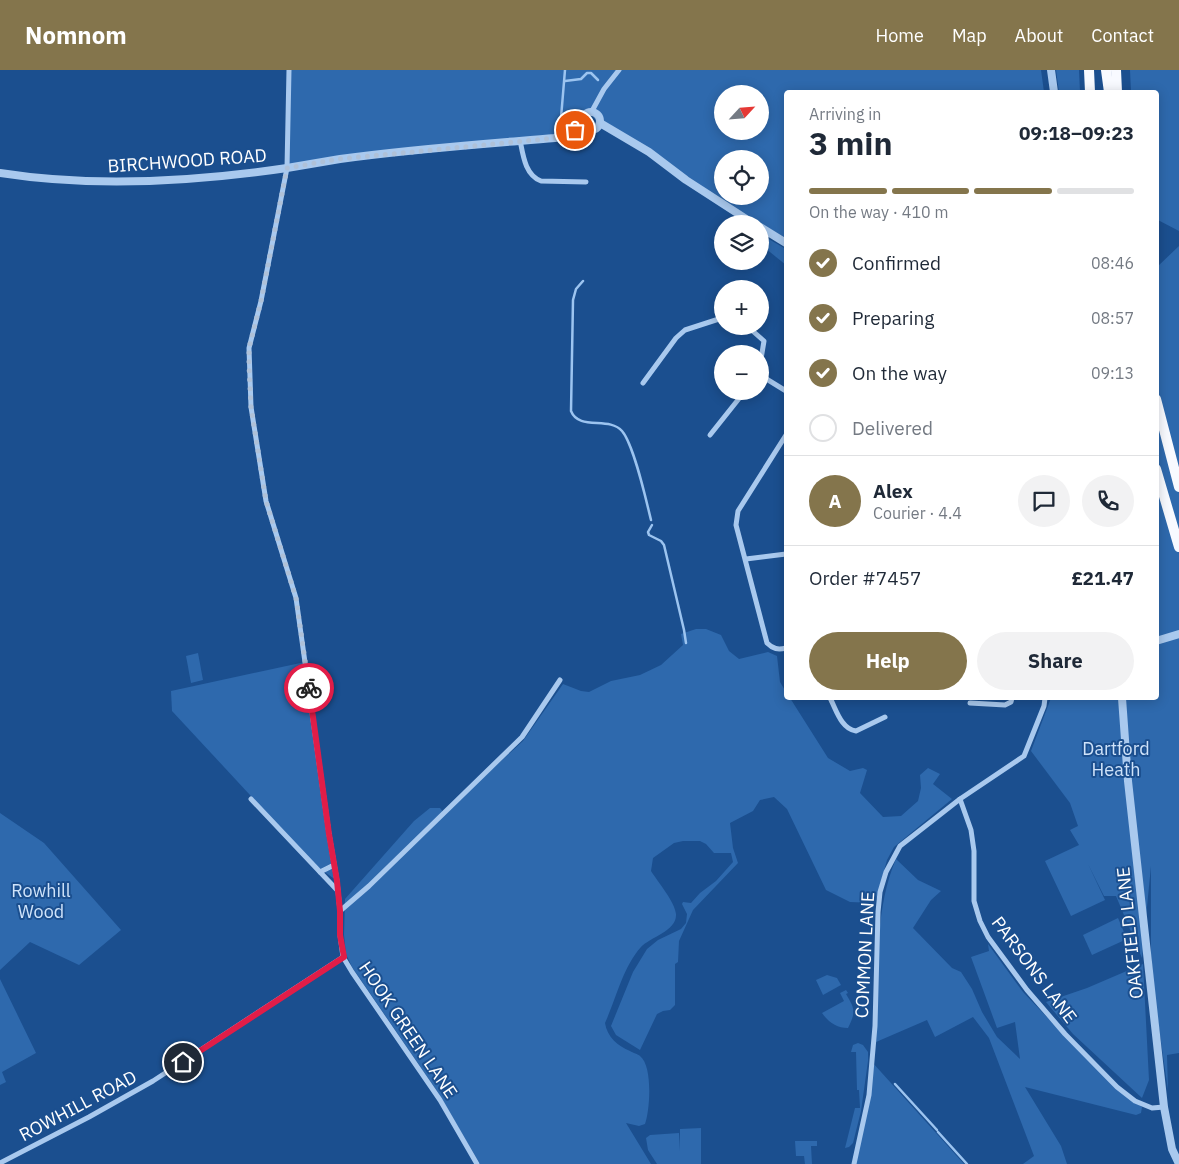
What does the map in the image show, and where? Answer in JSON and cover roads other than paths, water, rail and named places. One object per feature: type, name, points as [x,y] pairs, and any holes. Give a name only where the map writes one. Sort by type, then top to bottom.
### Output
[{"type":"highway","points":[[1088,70],[1090,90]]},
{"type":"highway","points":[[1106,70],[1109,90]]},
{"type":"highway","points":[[1116,70],[1117,90]]},
{"type":"highway","points":[[1159,410],[1179,487]]},
{"type":"highway","points":[[1159,479],[1179,546]]},
{"type":"street","name":"HOOK GREEN LANE","points":[[289,70],[287,168],[261,301],[249,348],[251,407],[266,501],[296,598],[338,891],[340,935],[344,957],[352,972],[440,1100],[477,1164]]},
{"type":"street","points":[[600,124],[592,130],[583,125],[583,115],[592,111],[604,90],[620,70]]},
{"type":"street","points":[[1051,70],[1054,90]]},
{"type":"street","points":[[592,111],[598,115],[600,124],[649,152],[686,180],[740,215]]},
{"type":"street","name":"BIRCHWOOD ROAD","points":[[0,173],[58,180],[109,182],[197,178],[287,168],[349,158],[555,138],[583,125]]},
{"type":"street","points":[[520,140],[528,170],[535,178],[541,181],[586,182]]},
{"type":"street","points":[[769,233],[784,243]]},
{"type":"street","points":[[643,382],[676,338],[685,330],[714,321]]},
{"type":"street","points":[[757,335],[764,341],[763,345]]},
{"type":"street","points":[[769,381],[784,390]]},
{"type":"street","points":[[710,435],[738,400]]},
{"type":"street","points":[[784,439],[738,511],[736,525],[767,643],[772,648],[778,650],[784,648]]},
{"type":"street","points":[[780,447],[784,449]]},
{"type":"street","points":[[746,559],[784,554]]},
{"type":"street","points":[[1159,640],[1179,634]]},
{"type":"street","points":[[340,911],[369,886],[522,737],[560,680]]},
{"type":"street","points":[[831,700],[845,726],[851,730],[856,731],[885,717]]},
{"type":"street","points":[[970,703],[1005,705],[1012,700]]},
{"type":"street","name":"COMMON LANE","points":[[854,1164],[869,1096],[875,1026],[878,912],[880,892],[886,872],[900,846],[960,798],[1024,756],[1046,700]]},
{"type":"street","name":"OAKFIELD LANE","points":[[1122,700],[1128,781],[1164,1107],[1172,1149],[1179,1164]]},
{"type":"street","name":"PARSONS LANE","points":[[960,798],[971,830],[974,851],[974,901],[980,921],[988,937],[1027,990],[1065,1034],[1117,1087],[1135,1101],[1153,1108],[1164,1107]]},
{"type":"street","points":[[251,799],[338,891]]},
{"type":"street","points":[[320,872],[334,864]]},
{"type":"street","name":"ROWHILL ROAD","points":[[0,1163],[81,1122],[153,1081],[344,957]]},
{"type":"waterway","points":[[561,118],[565,70]]},
{"type":"waterway","points":[[565,81],[581,79],[587,73],[591,73],[598,80]]},
{"type":"waterway","points":[[583,281],[576,289],[573,300],[571,411],[575,417],[581,420],[610,424],[622,431],[635,460],[651,520]]},
{"type":"waterway","points":[[652,525],[648,532],[649,535],[661,541],[664,545],[686,643]]},
{"type":"waterway","points":[[895,1084],[937,1130]]},
{"type":"waterway","points":[[938,1132],[967,1164]]},
{"type":"park label","name":"Dartford Heath","points":[[1116,760]]},
{"type":"park label","name":"Rowhill Wood","points":[[41,901]]}]
